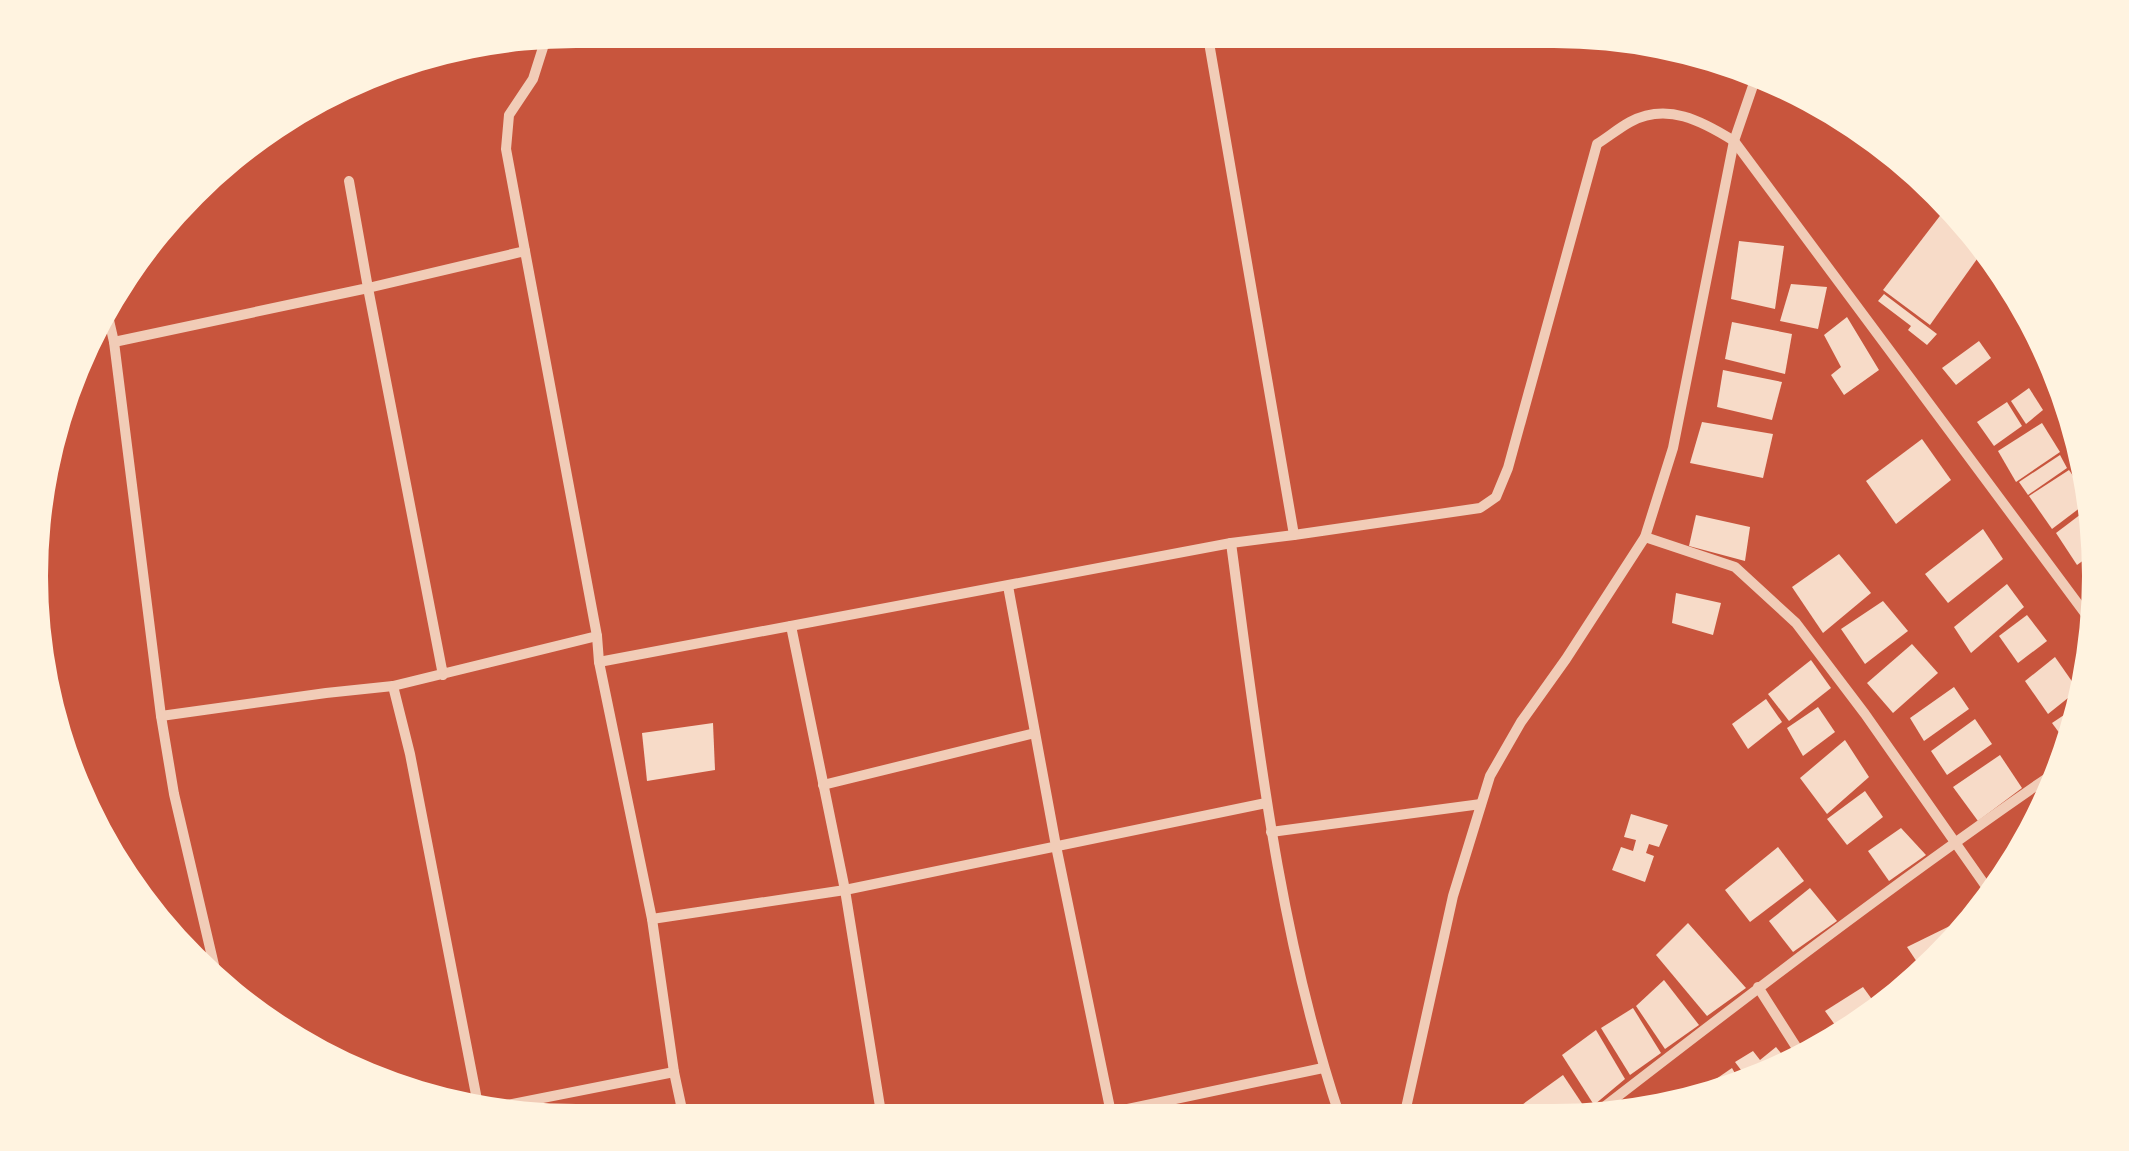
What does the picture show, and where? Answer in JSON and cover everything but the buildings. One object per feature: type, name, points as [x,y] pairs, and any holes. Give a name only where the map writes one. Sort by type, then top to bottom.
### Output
[{"type":"street","points":[[1211,48],[1294,535]]},
{"type":"street","points":[[543,49],[533,79],[510,115],[506,149],[599,662],[652,919],[681,1104]]},
{"type":"street","points":[[1407,1104],[1453,896],[1490,776],[1521,722],[1645,537],[1673,448],[1734,141],[1752,87]]},
{"type":"street","points":[[599,662],[1231,543],[1480,508],[1496,496],[1508,468],[1597,144],[1634,120],[1668,112],[1708,124],[1734,141],[2080,607]]},
{"type":"street","points":[[350,180],[443,675]]},
{"type":"street","points":[[114,342],[525,251]]},
{"type":"street","points":[[110,326],[160,716],[212,959]]},
{"type":"street","points":[[1645,537],[1735,567],[1796,623],[1983,883]]},
{"type":"street","points":[[1231,543],[1271,832],[1323,1068],[1335,1104]]},
{"type":"street","points":[[1008,586],[1109,1104]]},
{"type":"street","points":[[791,626],[844,890],[880,1104]]},
{"type":"street","points":[[160,716],[393,686],[597,636]]},
{"type":"street","points":[[393,686],[477,1094]]},
{"type":"street","points":[[823,784],[1035,733]]},
{"type":"street","points":[[1612,1100],[1955,842],[2038,784]]},
{"type":"street","points":[[652,919],[844,890],[1266,804]]},
{"type":"street","points":[[1271,832],[1481,804]]},
{"type":"street","points":[[1758,988],[1795,1045]]},
{"type":"street","points":[[1161,1104],[1323,1068]]},
{"type":"street","points":[[527,1101],[674,1072]]}]
